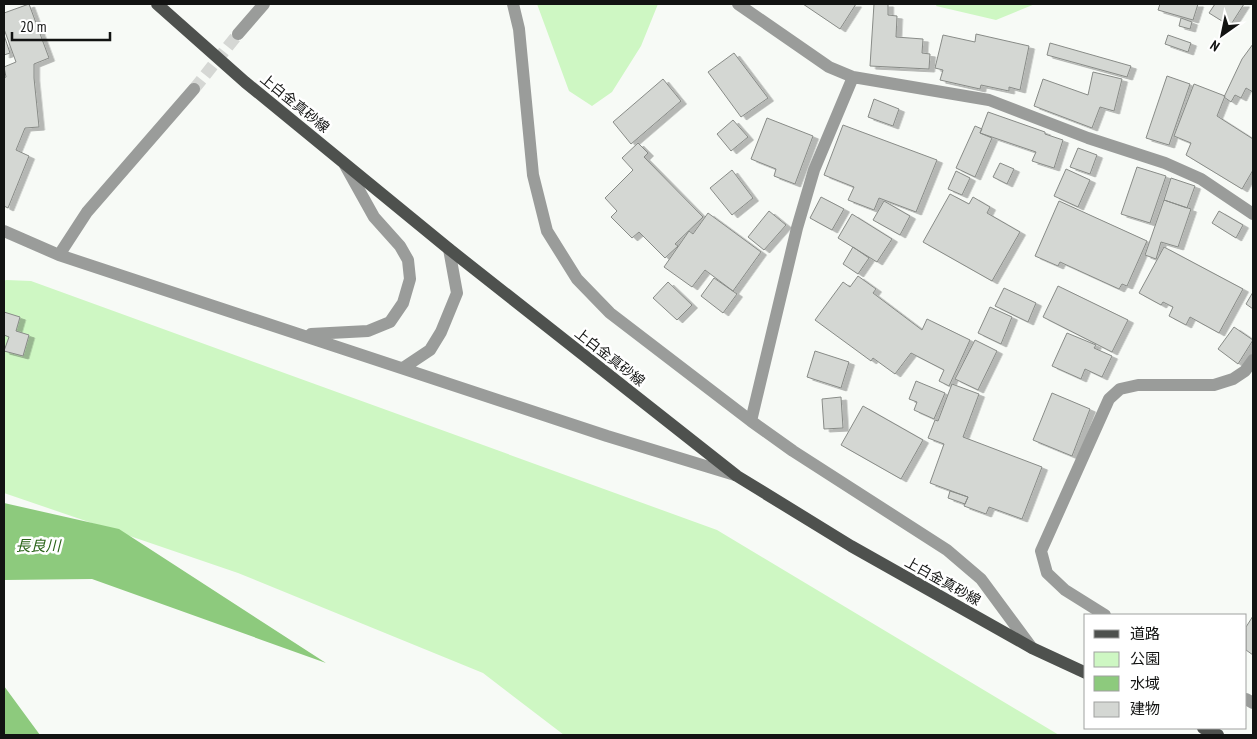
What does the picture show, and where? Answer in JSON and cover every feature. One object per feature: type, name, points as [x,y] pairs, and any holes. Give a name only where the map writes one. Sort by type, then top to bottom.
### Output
[{"type":"main road","name":"上白金真砂線","points":[[157,4],[245,82],[449,249],[737,476],[850,546],[1032,648],[1084,672]]},
{"type":"main road","points":[[1205,729],[1218,735]]},
{"type":"street","points":[[238,34],[264,4]]},
{"type":"street","points":[[513,4],[519,28],[533,175],[547,231],[577,279],[610,313],[793,452],[947,550],[981,579],[1032,648]]},
{"type":"street","points":[[738,4],[829,68],[854,77],[989,100],[1088,138],[1165,163],[1201,179],[1253,214]]},
{"type":"street","points":[[751,421],[797,228],[814,170],[854,77]]},
{"type":"street","points":[[59,255],[87,212],[194,89]]},
{"type":"street","points":[[301,334],[368,331],[390,322],[403,303],[410,279],[408,260],[400,246],[374,217],[344,163]]},
{"type":"street","points":[[4,231],[59,255],[607,436],[737,476]]},
{"type":"street","points":[[403,368],[430,350],[441,332],[457,293],[449,249]]},
{"type":"street","points":[[1103,614],[1065,590],[1047,573],[1041,551],[1109,399],[1120,389],[1138,385],[1214,385],[1233,379],[1245,371],[1253,360]]},
{"type":"green space","points":[[537,4],[658,4],[641,46],[612,92],[592,106],[569,91]]},
{"type":"green space","points":[[937,4],[1035,4],[996,20],[936,6]]},
{"type":"green space","points":[[4,281],[31,281],[717,530],[1059,735],[564,735],[483,673],[238,573],[4,493]]},
{"type":"water","name":"長良川","points":[[4,503],[119,529],[326,663],[92,579],[4,580]]},
{"type":"water","points":[[4,686],[40,735],[4,735]]},
{"type":"building","points":[[29,4],[49,58],[34,64],[39,127],[25,128],[16,150],[29,156],[8,208],[4,206],[4,78],[6,77],[4,67],[16,62],[4,29],[4,13]]},
{"type":"building","points":[[803,4],[856,4],[840,29]]},
{"type":"building","points":[[874,4],[888,4],[888,15],[897,16],[896,37],[923,39],[922,53],[930,54],[929,69],[870,66]]},
{"type":"building","points":[[1160,4],[1198,4],[1193,20],[1158,10]]},
{"type":"building","points":[[1215,4],[1244,4],[1230,26],[1209,13]]},
{"type":"building","points":[[1181,18],[1192,22],[1190,29],[1179,26]]},
{"type":"building","points":[[976,34],[1029,46],[1020,90],[1009,87],[1009,91],[981,85],[980,89],[940,80],[943,70],[935,68],[943,35],[975,42]]},
{"type":"building","points":[[4,35],[10,53],[4,55]]},
{"type":"building","points":[[1168,35],[1191,43],[1188,52],[1165,44]]},
{"type":"building","points":[[1050,43],[1131,66],[1127,77],[1047,55]]},
{"type":"building","points":[[1253,44],[1253,92],[1246,88],[1241,98],[1235,95],[1231,102],[1224,97],[1242,59]]},
{"type":"building","points":[[734,53],[768,98],[741,117],[708,72]]},
{"type":"building","points":[[1093,72],[1122,79],[1114,111],[1100,107],[1092,128],[1034,106],[1043,79],[1088,95]]},
{"type":"building","points":[[1167,76],[1190,84],[1169,145],[1146,138]]},
{"type":"building","points":[[663,79],[681,101],[631,144],[613,122]]},
{"type":"building","points":[[1194,84],[1225,96],[1217,116],[1253,139],[1253,170],[1242,189],[1186,155],[1191,143],[1174,136]]},
{"type":"building","points":[[874,99],[899,109],[893,126],[868,117]]},
{"type":"building","points":[[988,112],[1063,140],[1054,168],[1032,161],[1036,152],[980,133]]},
{"type":"building","points":[[767,118],[813,136],[795,184],[774,176],[776,169],[751,159]]},
{"type":"building","points":[[733,120],[748,137],[731,151],[717,134]]},
{"type":"building","points":[[843,125],[937,160],[916,212],[879,198],[874,210],[848,200],[854,187],[824,175]]},
{"type":"building","points":[[975,126],[982,129],[980,133],[992,138],[975,177],[956,168]]},
{"type":"building","points":[[638,143],[648,153],[644,157],[703,217],[675,244],[678,246],[665,258],[639,232],[632,238],[611,217],[617,211],[605,198],[633,170],[622,158]]},
{"type":"building","points":[[1078,148],[1097,155],[1090,174],[1070,167]]},
{"type":"building","points":[[1000,163],[1014,169],[1007,184],[993,177]]},
{"type":"building","points":[[1137,167],[1166,176],[1150,223],[1121,214]]},
{"type":"building","points":[[1066,169],[1090,180],[1078,207],[1054,196]]},
{"type":"building","points":[[732,170],[753,198],[732,215],[710,188]]},
{"type":"building","points":[[956,171],[970,178],[962,195],[948,189]]},
{"type":"building","points":[[1171,178],[1195,186],[1187,208],[1164,200]]},
{"type":"building","points":[[950,194],[969,204],[973,197],[990,207],[987,213],[1020,232],[992,281],[923,242]]},
{"type":"building","points":[[821,197],[844,209],[832,230],[810,218]]},
{"type":"building","points":[[1164,200],[1191,209],[1178,247],[1161,242],[1156,259],[1145,255]]},
{"type":"building","points":[[884,201],[910,216],[900,235],[873,220]]},
{"type":"building","points":[[1059,201],[1147,241],[1127,286],[1122,284],[1119,289],[1060,262],[1058,266],[1035,256]]},
{"type":"building","points":[[769,211],[786,225],[764,250],[748,237]]},
{"type":"building","points":[[1219,211],[1243,225],[1236,238],[1212,223]]},
{"type":"building","points":[[708,213],[761,252],[733,291],[705,270],[692,287],[664,267],[689,231],[693,234]]},
{"type":"building","points":[[852,214],[892,239],[877,262],[838,238]]},
{"type":"building","points":[[853,247],[869,258],[858,274],[843,264]]},
{"type":"building","points":[[1164,247],[1243,289],[1219,333],[1190,317],[1186,325],[1169,316],[1173,307],[1163,302],[1161,305],[1139,293]]},
{"type":"building","points":[[858,276],[876,289],[873,293],[922,330],[927,319],[970,340],[949,386],[939,381],[944,370],[911,353],[895,374],[873,358],[871,361],[815,320],[843,282],[850,287]]},
{"type":"building","points":[[714,278],[737,294],[723,313],[701,296]]},
{"type":"building","points":[[668,282],[692,305],[677,320],[653,298]]},
{"type":"building","points":[[1058,286],[1128,320],[1112,352],[1043,317]]},
{"type":"building","points":[[1004,288],[1036,303],[1028,322],[995,306]]},
{"type":"building","points":[[1253,292],[1253,309],[1246,304]]},
{"type":"building","points":[[990,307],[1012,317],[1001,344],[978,333]]},
{"type":"building","points":[[4,312],[20,317],[16,331],[29,335],[23,356],[4,351],[9,337],[4,335]]},
{"type":"building","points":[[1234,327],[1253,340],[1238,364],[1218,349]]},
{"type":"building","points":[[1067,333],[1096,345],[1094,348],[1112,356],[1102,377],[1085,369],[1081,379],[1052,366]]},
{"type":"building","points":[[975,340],[997,351],[978,390],[955,379]]},
{"type":"building","points":[[815,351],[849,362],[841,388],[807,377]]},
{"type":"building","points":[[916,381],[945,393],[934,419],[914,410],[917,402],[909,399]]},
{"type":"building","points":[[952,384],[979,394],[963,437],[1042,467],[1022,519],[989,507],[986,514],[964,506],[968,497],[930,483],[944,444],[928,438],[935,420],[938,421]]},
{"type":"building","points":[[1052,393],[1090,409],[1072,456],[1033,440]]},
{"type":"building","points":[[841,397],[843,428],[824,429],[822,399]]},
{"type":"building","points":[[863,406],[923,440],[901,479],[841,445]]},
{"type":"building","points":[[950,491],[968,497],[965,504],[948,498]]},
{"type":"building","points":[[1253,616],[1253,655],[1247,651],[1247,625]]},
{"type":"tunnel","points":[[194,89],[238,34]]}]
